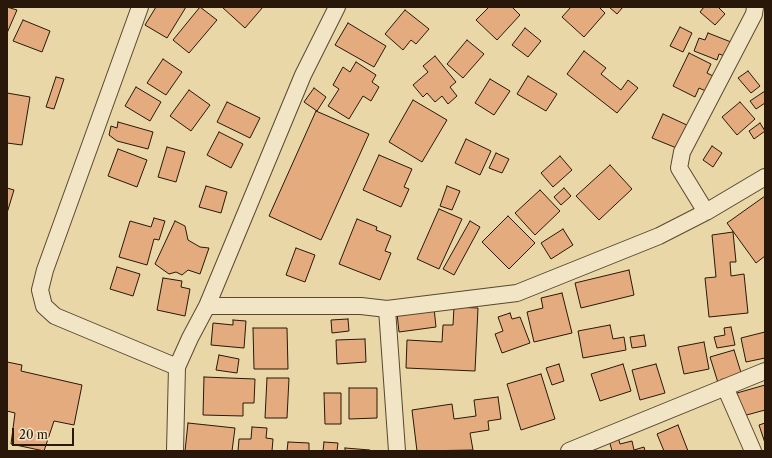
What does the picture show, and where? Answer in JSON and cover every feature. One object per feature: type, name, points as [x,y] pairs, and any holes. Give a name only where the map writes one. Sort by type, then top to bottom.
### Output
[{"type":"street","points":[[140,7],[48,262],[40,290],[44,306],[55,316],[177,368]]},
{"type":"street","points":[[175,451],[177,368],[190,338],[207,306],[303,75],[337,7]]},
{"type":"street","points":[[706,212],[679,168],[682,152],[754,14],[755,7]]},
{"type":"street","points":[[207,306],[360,306],[387,309],[517,293],[659,236],[706,212],[765,177]]},
{"type":"street","points":[[387,309],[398,451]]},
{"type":"street","points":[[569,451],[765,371]]},
{"type":"street","points":[[725,387],[753,451]]},
{"type":"building","points":[[7,7],[17,10],[7,33]]},
{"type":"building","points":[[156,7],[186,7],[167,38],[145,25]]},
{"type":"building","points":[[200,7],[217,20],[189,53],[173,40]]},
{"type":"building","points":[[222,7],[263,7],[245,28]]},
{"type":"building","points":[[489,7],[512,7],[520,15],[497,40],[476,20]]},
{"type":"building","points":[[571,7],[599,7],[605,13],[584,37],[562,17]]},
{"type":"building","points":[[609,7],[623,7],[617,14]]},
{"type":"building","points":[[704,7],[718,7],[725,14],[715,25],[700,12]]},
{"type":"building","points":[[405,10],[429,29],[416,44],[411,40],[403,50],[385,34]]},
{"type":"building","points":[[23,20],[50,31],[42,52],[13,41]]},
{"type":"building","points":[[348,23],[386,46],[374,67],[335,45]]},
{"type":"building","points":[[680,27],[692,33],[683,52],[670,46]]},
{"type":"building","points":[[525,28],[541,41],[528,57],[512,45]]},
{"type":"building","points":[[708,33],[731,42],[725,56],[719,54],[717,60],[694,51],[699,38],[705,40]]},
{"type":"building","points":[[467,40],[484,54],[463,78],[447,64]]},
{"type":"building","points":[[584,51],[606,68],[601,74],[621,90],[628,80],[638,88],[617,113],[567,74]]},
{"type":"building","points":[[689,53],[711,64],[707,73],[715,77],[708,92],[699,88],[695,97],[673,86]]},
{"type":"building","points":[[435,56],[456,82],[450,87],[457,96],[448,104],[442,96],[435,102],[427,93],[423,97],[413,85],[428,72],[423,66]]},
{"type":"building","points":[[163,59],[182,72],[166,95],[147,83]]},
{"type":"building","points":[[356,62],[376,75],[372,82],[379,87],[371,101],[363,96],[349,119],[328,106],[339,89],[333,85],[343,67],[350,72]]},
{"type":"building","points":[[748,71],[760,86],[751,93],[738,78]]},
{"type":"building","points":[[528,76],[557,94],[546,111],[517,94]]},
{"type":"building","points":[[56,77],[64,79],[54,109],[46,107]]},
{"type":"building","points":[[490,79],[510,91],[494,115],[475,103]]},
{"type":"building","points":[[136,87],[161,102],[150,121],[125,106]]},
{"type":"building","points":[[314,88],[326,97],[317,111],[304,102]]},
{"type":"building","points":[[189,90],[210,105],[191,131],[170,116]]},
{"type":"building","points":[[765,91],[765,103],[756,109],[750,101]]},
{"type":"building","points":[[7,93],[30,97],[22,145],[7,143]]},
{"type":"building","points":[[413,100],[447,120],[422,162],[389,142]]},
{"type":"building","points":[[227,102],[260,118],[250,138],[217,122]]},
{"type":"building","points":[[740,102],[755,119],[737,135],[722,117]]},
{"type":"building","points":[[316,111],[369,134],[321,240],[269,216]]},
{"type":"building","points":[[663,114],[689,126],[679,149],[652,138]]},
{"type":"building","points":[[118,122],[153,132],[148,149],[117,141],[109,135],[111,126],[117,128]]},
{"type":"building","points":[[760,123],[765,131],[754,139],[749,131]]},
{"type":"building","points":[[219,132],[243,144],[231,168],[207,155]]},
{"type":"building","points":[[466,139],[491,151],[480,175],[455,163]]},
{"type":"building","points":[[712,146],[722,153],[713,167],[703,160]]},
{"type":"building","points":[[167,147],[185,152],[176,182],[158,177]]},
{"type":"building","points":[[118,149],[147,160],[137,187],[108,176]]},
{"type":"building","points":[[496,153],[509,159],[502,173],[489,168]]},
{"type":"building","points":[[379,155],[412,169],[404,187],[409,189],[401,207],[363,190]]},
{"type":"building","points":[[560,156],[572,170],[553,187],[541,173]]},
{"type":"building","points":[[610,165],[632,189],[599,220],[576,196]]},
{"type":"building","points":[[206,186],[227,192],[221,213],[199,207]]},
{"type":"building","points":[[447,186],[460,191],[452,210],[440,206]]},
{"type":"building","points":[[7,188],[14,190],[7,213]]},
{"type":"building","points":[[564,188],[571,196],[561,205],[554,197]]},
{"type":"building","points":[[540,190],[560,211],[535,235],[515,213]]},
{"type":"building","points":[[765,196],[765,256],[756,263],[727,223]]},
{"type":"building","points":[[439,209],[462,219],[439,269],[417,259]]},
{"type":"building","points":[[508,216],[535,243],[509,269],[482,242]]},
{"type":"building","points":[[154,218],[165,221],[159,240],[154,239],[147,265],[119,257],[130,221],[151,227]]},
{"type":"building","points":[[357,219],[377,227],[376,230],[391,236],[385,251],[391,253],[380,280],[339,264]]},
{"type":"building","points":[[175,221],[185,226],[188,240],[200,247],[209,248],[200,274],[188,270],[182,275],[176,272],[169,274],[155,264]]},
{"type":"building","points":[[470,221],[480,227],[454,275],[443,269]]},
{"type":"building","points":[[563,229],[573,245],[551,259],[541,243]]},
{"type":"building","points":[[733,232],[736,262],[730,262],[731,276],[744,274],[748,313],[709,317],[705,278],[716,277],[712,235]]},
{"type":"building","points":[[296,248],[315,255],[305,282],[286,275]]},
{"type":"building","points":[[117,267],[140,274],[133,296],[110,289]]},
{"type":"building","points":[[629,270],[634,295],[581,308],[575,283]]},
{"type":"building","points":[[163,278],[182,281],[181,287],[190,289],[185,316],[157,310]]},
{"type":"building","points":[[562,293],[572,333],[534,342],[527,312],[543,308],[541,298]]},
{"type":"building","points":[[454,307],[478,308],[475,371],[406,368],[407,340],[442,342],[443,325],[453,325]]},
{"type":"building","points":[[434,308],[436,327],[399,332],[397,313]]},
{"type":"building","points":[[510,313],[512,319],[520,317],[530,343],[502,353],[495,334],[503,331],[498,317]]},
{"type":"building","points":[[348,319],[349,331],[332,333],[331,320]]},
{"type":"building","points":[[233,320],[246,321],[244,348],[211,345],[213,323],[233,325]]},
{"type":"building","points":[[610,325],[613,339],[624,337],[626,350],[583,358],[578,331]]},
{"type":"building","points":[[731,327],[735,345],[717,348],[714,337],[725,335],[724,328]]},
{"type":"building","points":[[253,328],[287,328],[288,369],[254,369]]},
{"type":"building","points":[[765,332],[765,358],[746,362],[741,338]]},
{"type":"building","points":[[644,335],[646,346],[632,348],[630,337]]},
{"type":"building","points":[[365,339],[366,362],[337,364],[336,340]]},
{"type":"building","points":[[704,342],[709,369],[684,374],[678,347]]},
{"type":"building","points":[[734,350],[743,379],[719,386],[710,357]]},
{"type":"building","points":[[219,355],[239,359],[237,373],[216,370]]},
{"type":"building","points":[[7,362],[22,365],[21,371],[82,385],[74,425],[54,421],[44,451],[11,444],[15,413],[7,411]]},
{"type":"building","points":[[559,364],[564,381],[552,385],[546,368]]},
{"type":"building","points":[[623,364],[631,391],[600,401],[591,374]]},
{"type":"building","points":[[656,364],[665,393],[640,400],[632,370]]},
{"type":"building","points":[[541,374],[555,419],[521,430],[507,384]]},
{"type":"building","points":[[204,377],[255,379],[254,403],[243,403],[243,416],[203,415]]},
{"type":"building","points":[[267,378],[289,378],[287,418],[265,418]]},
{"type":"building","points":[[765,385],[765,410],[743,416],[737,393]]},
{"type":"building","points":[[349,388],[377,388],[377,418],[349,419]]},
{"type":"building","points":[[324,393],[341,393],[341,424],[325,424]]},
{"type":"building","points":[[498,397],[501,419],[488,421],[489,430],[470,433],[473,450],[417,451],[412,410],[452,404],[454,419],[476,416],[474,400]]},
{"type":"building","points":[[188,423],[235,428],[232,451],[185,451]]},
{"type":"building","points":[[765,423],[765,443],[759,425]]},
{"type":"building","points":[[678,425],[688,451],[664,451],[657,434]]},
{"type":"building","points":[[252,427],[267,428],[266,438],[273,439],[272,451],[238,451],[239,439],[251,439]]},
{"type":"building","points":[[618,437],[620,444],[632,441],[634,450],[644,447],[645,451],[612,451],[609,440]]},
{"type":"building","points":[[288,442],[309,443],[309,451],[287,451]]},
{"type":"building","points":[[324,442],[338,443],[337,451],[323,451]]},
{"type":"building","points":[[345,448],[370,450],[370,451],[345,451]]}]
